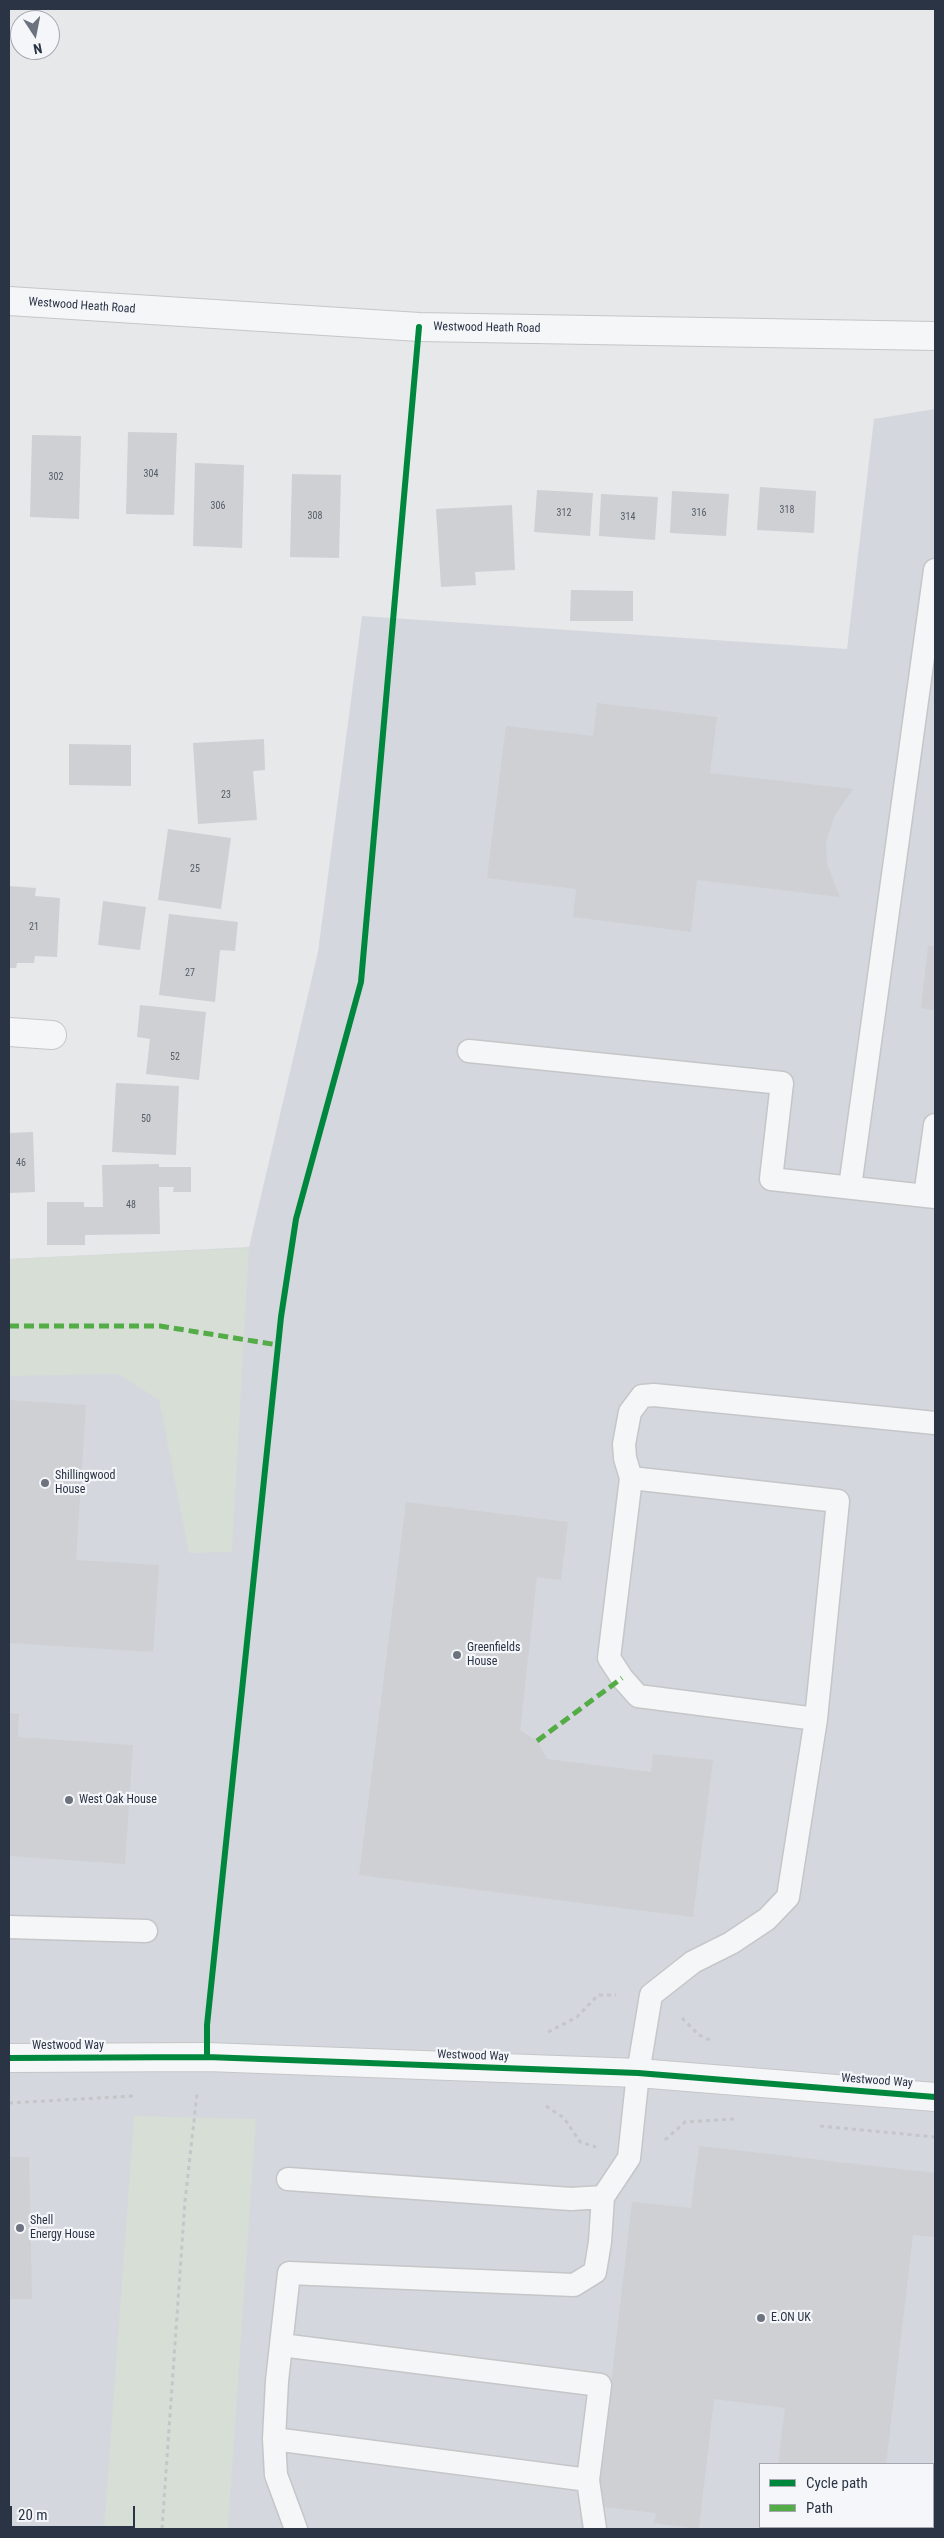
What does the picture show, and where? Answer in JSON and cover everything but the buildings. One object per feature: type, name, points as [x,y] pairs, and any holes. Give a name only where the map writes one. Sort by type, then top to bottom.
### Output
[{"type":"street","name":"Westwood Heath Road","points":[[9,301],[419,327],[935,336]]},
{"type":"street","points":[[9,1032],[52,1035]]},
{"type":"street","name":"Westwood Way","points":[[9,2058],[207,2057],[638,2074],[935,2096]]},
{"type":"lane","points":[[850,1187],[935,570]]},
{"type":"lane","points":[[469,1051],[782,1083],[771,1179],[930,1197],[935,1124]]},
{"type":"lane","points":[[816,1719],[638,1696],[622,1678],[609,1658],[631,1478],[625,1458],[624,1444],[630,1412],[642,1396],[654,1395],[935,1423]]},
{"type":"lane","points":[[296,2529],[276,2475],[274,2439],[289,2273],[574,2285],[595,2272],[600,2242],[603,2197],[629,2158],[638,2074],[651,1995],[693,1962],[731,1943],[767,1919],[788,1897],[816,1719],[838,1501],[631,1478]]},
{"type":"lane","points":[[9,1927],[146,1931]]},
{"type":"lane","points":[[288,2179],[571,2199],[603,2197]]},
{"type":"lane","points":[[281,2345],[600,2385],[588,2480],[595,2529]]},
{"type":"lane","points":[[274,2439],[588,2480]]},
{"type":"path","points":[[162,2529],[185,2201],[197,2095],[207,2057]]},
{"type":"path","points":[[187,2095],[206,2095]]},
{"type":"path","points":[[9,2102],[139,2096]]},
{"type":"path","points":[[545,2106],[564,2118],[580,2142],[629,2158],[651,2153],[685,2122],[738,2119]]},
{"type":"path","points":[[817,2126],[935,2137]]},
{"type":"shaded area","points":[[935,409],[935,2529],[9,2529],[9,1259],[249,1247],[318,952],[362,616],[847,649],[874,419]]},
{"type":"shaded area","points":[[249,1248],[232,1552],[189,1553],[159,1400],[118,1374],[9,1376],[9,1259]]},
{"type":"shaded area","points":[[134,2116],[256,2119],[228,2529],[104,2529]]},
{"type":"marked path","points":[[9,1326],[160,1326],[278,1345]]},
{"type":"marked path","points":[[537,1741],[622,1678]]},
{"type":"cycle path","points":[[207,2057],[207,2025],[281,1317],[296,1219],[361,982],[419,327]]},
{"type":"cycle path","points":[[9,2058],[207,2057],[638,2073],[935,2097]]},
{"type":"place","name":"Shillingwood House","points":[[45,1483]]},
{"type":"place","name":"Greenfields House","points":[[457,1655]]},
{"type":"place","name":"West Oak House","points":[[69,1800]]},
{"type":"place","name":"Shell Energy House","points":[[20,2228]]},
{"type":"place","name":"E.ON UK","points":[[761,2318]]}]
